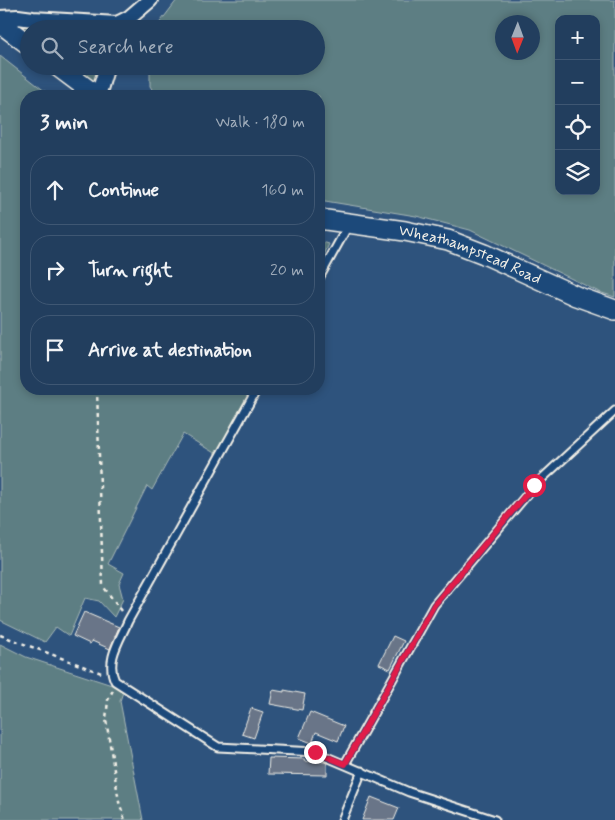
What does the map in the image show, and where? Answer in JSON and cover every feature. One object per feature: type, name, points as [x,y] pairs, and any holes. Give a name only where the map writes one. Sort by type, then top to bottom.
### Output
[{"type":"street","points":[[126,20],[150,0]]},
{"type":"street","points":[[0,18],[18,17],[33,20]]},
{"type":"street","points":[[0,23],[20,38]]},
{"type":"street","points":[[70,75],[90,90]]},
{"type":"street","points":[[100,90],[104,75]]},
{"type":"street","name":"Wheathampstead Road","points":[[325,220],[405,231],[448,240],[484,254],[576,296],[615,310]]},
{"type":"lane","points":[[325,267],[349,224]]},
{"type":"lane","points":[[254,395],[128,621],[111,660],[112,674],[115,681],[218,747],[315,752],[409,792],[495,820]]},
{"type":"lane","points":[[345,764],[434,605],[534,485],[615,412]]},
{"type":"lane","points":[[342,820],[362,771]]},
{"type":"path","points":[[97,395],[103,586],[128,621]]},
{"type":"path","points":[[0,634],[108,676],[115,681],[115,686],[108,700],[106,718],[119,802],[125,820]]},
{"type":"green space","points":[[177,0],[615,0],[615,297],[599,292],[470,230],[416,216],[325,201],[325,90],[152,90],[150,86],[150,75],[325,75],[325,20],[162,20]]},
{"type":"green space","points":[[0,56],[20,72],[20,75],[24,75],[43,90],[20,90],[20,395],[249,395],[216,454],[183,434],[152,490],[147,486],[108,564],[124,573],[119,584],[123,599],[114,617],[99,601],[85,598],[69,636],[56,627],[45,642],[0,620]]},
{"type":"green space","points":[[80,75],[100,75],[91,81]]},
{"type":"green space","points":[[325,243],[329,244],[325,253]]},
{"type":"green space","points":[[0,644],[26,657],[124,689],[120,701],[143,820],[0,820]]},
{"type":"building","points":[[84,612],[119,627],[110,649],[92,641],[90,644],[73,636]]},
{"type":"building","points":[[393,636],[404,641],[390,669],[379,664]]},
{"type":"building","points":[[273,690],[305,694],[302,710],[270,704]]},
{"type":"building","points":[[251,708],[263,712],[254,738],[242,734]]},
{"type":"building","points":[[310,712],[344,726],[338,741],[316,732],[312,743],[299,738]]},
{"type":"building","points":[[269,758],[305,759],[304,761],[324,762],[327,763],[327,775],[268,774]]},
{"type":"building","points":[[371,797],[399,808],[394,820],[362,820]]},
{"type":"route","points":[[315,752],[345,764],[434,605],[534,485]]}]
